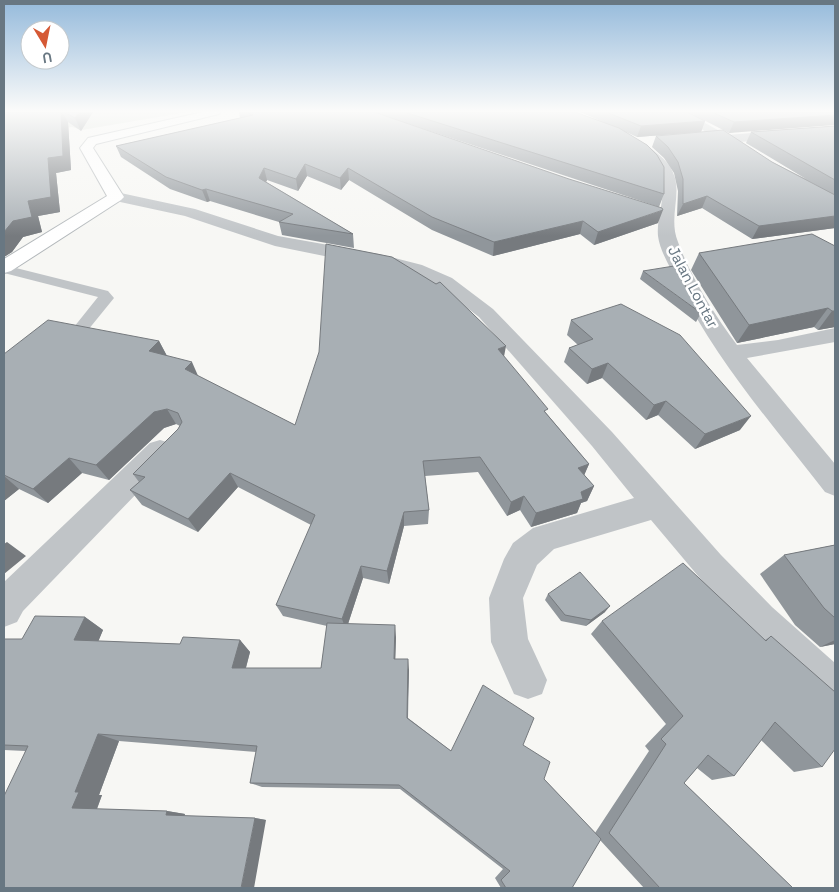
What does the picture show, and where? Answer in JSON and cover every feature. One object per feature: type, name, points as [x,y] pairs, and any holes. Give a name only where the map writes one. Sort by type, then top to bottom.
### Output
[{"type":"street","points":[[88,154],[116,197]]},
{"type":"street","name":"Jalan Lontar","points":[[650,154],[664,169],[671,188],[660,214],[674,254],[698,301],[730,353],[835,484]]},
{"type":"street","points":[[4,268],[116,197],[189,212],[275,241],[406,266],[446,282],[486,313],[602,439],[657,505],[759,620],[835,689]]},
{"type":"street","points":[[730,353],[835,335]]},
{"type":"street","points":[[4,610],[11,599],[175,436]]},
{"type":"street","points":[[528,680],[510,642],[506,598],[516,570],[526,554],[544,538],[657,505]]},
{"type":"lane","points":[[4,268],[103,294],[107,298],[82,327]]},
{"type":"building","points":[[4,154],[63,154],[63,156],[48,158],[51,197],[28,201],[32,217],[13,221],[4,232]]},
{"type":"building","points":[[128,154],[495,154],[662,208],[663,210],[598,232],[583,221],[494,242],[432,217],[348,168],[340,178],[305,164],[296,179],[264,168],[259,178],[353,234],[279,222],[293,214],[206,189],[202,190],[166,177]]},
{"type":"building","points":[[536,154],[656,154],[664,167],[664,194]]},
{"type":"building","points":[[672,154],[759,154],[835,195],[835,216],[759,226],[707,196],[683,204],[683,179],[678,162]]},
{"type":"building","points":[[789,154],[835,154],[835,180]]},
{"type":"building","points":[[812,234],[835,246],[835,311],[828,308],[749,325],[699,253]]},
{"type":"building","points":[[326,244],[392,257],[436,284],[440,282],[506,346],[498,349],[548,409],[544,411],[589,464],[578,468],[594,486],[581,492],[583,499],[536,513],[524,496],[511,502],[480,457],[423,461],[429,510],[404,512],[387,571],[361,566],[342,619],[276,605],[315,515],[230,473],[188,519],[130,490],[145,477],[133,474],[178,429],[182,422],[178,413],[167,409],[154,412],[96,465],[69,458],[33,489],[4,475],[4,354],[48,320],[159,341],[149,351],[192,362],[185,369],[295,425],[319,352]]},
{"type":"building","points":[[674,266],[701,313],[643,271]]},
{"type":"building","points":[[621,304],[680,335],[751,416],[705,434],[666,401],[654,405],[608,363],[592,369],[569,348],[593,339],[571,320]]},
{"type":"building","points":[[835,545],[835,618],[824,608],[784,555]]},
{"type":"building","points":[[683,563],[766,641],[771,636],[835,692],[835,749],[822,767],[775,722],[734,776],[708,755],[684,783],[793,888],[660,888],[609,833],[666,744],[661,739],[683,716],[602,621]]},
{"type":"building","points":[[580,572],[610,606],[591,620],[565,615],[548,594]]},
{"type":"building","points":[[35,616],[85,617],[74,640],[180,644],[183,637],[240,640],[232,668],[321,668],[327,623],[395,625],[394,659],[408,659],[407,718],[451,751],[483,685],[534,718],[523,745],[550,762],[544,779],[601,839],[572,888],[506,888],[501,880],[510,871],[399,785],[250,783],[257,746],[98,734],[75,792],[79,792],[72,808],[167,811],[166,815],[255,818],[241,888],[4,888],[4,796],[28,746],[4,745],[4,639],[22,639]]}]
